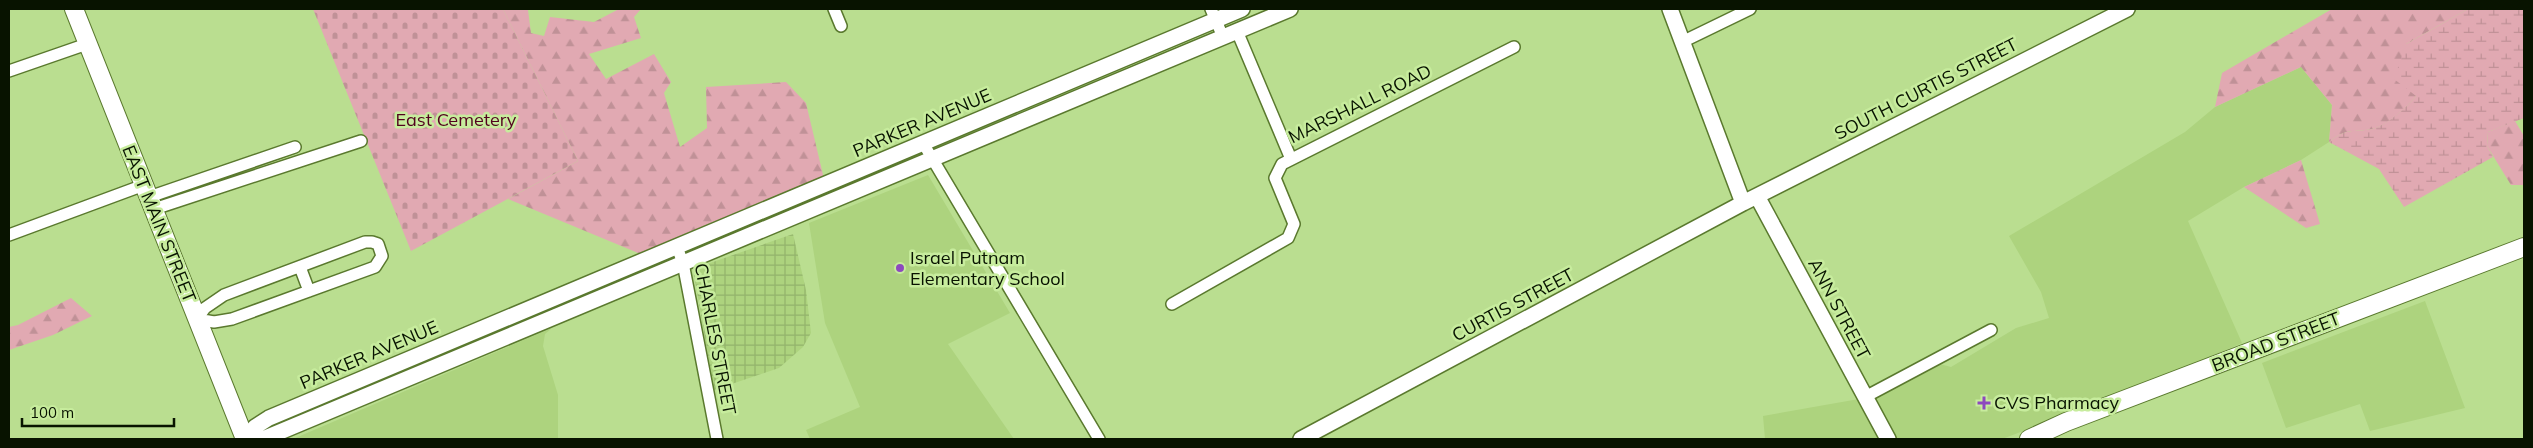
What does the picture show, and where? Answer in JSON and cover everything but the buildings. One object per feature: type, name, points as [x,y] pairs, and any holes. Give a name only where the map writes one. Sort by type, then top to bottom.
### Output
[{"type":"main road","name":"EAST MAIN STREET","points":[[74,9],[245,439]]},
{"type":"main road","name":"BROAD STREET","points":[[2029,439],[2075,419],[2524,247]]},
{"type":"street","points":[[834,9],[841,26]]},
{"type":"street","name":"PARKER AVENUE","points":[[245,439],[255,427],[269,418],[1069,81],[1213,14],[1242,9]]},
{"type":"street","name":"PARKER AVENUE","points":[[263,439],[1290,9]]},
{"type":"street","points":[[1670,9],[1743,203]]},
{"type":"street","points":[[1682,42],[1750,9]]},
{"type":"street","name":"SOUTH CURTIS STREET","points":[[1743,203],[2127,9]]},
{"type":"street","name":"MARSHALL ROAD","points":[[1213,14],[1230,34],[1290,159],[1323,145],[1514,47]]},
{"type":"street","points":[[9,71],[88,44]]},
{"type":"street","points":[[1069,81],[1076,98]]},
{"type":"street","points":[[9,235],[149,197],[269,171],[362,141]]},
{"type":"street","points":[[923,143],[1099,439]]},
{"type":"street","points":[[149,197],[295,146]]},
{"type":"street","points":[[263,158],[269,171]]},
{"type":"street","points":[[1172,304],[1288,238],[1294,224],[1275,178],[1282,164],[1290,159]]},
{"type":"street","name":"ANN STREET","points":[[1757,196],[1888,439]]},
{"type":"street","points":[[789,200],[796,216]]},
{"type":"street","name":"CURTIS STREET","points":[[1301,439],[1743,203]]},
{"type":"street","points":[[365,242],[378,244],[381,249],[382,256],[374,267],[232,319],[214,322],[197,319],[205,308],[224,295],[300,266],[365,242]]},
{"type":"street","name":"CHARLES STREET","points":[[677,247],[683,263],[717,439]]},
{"type":"street","points":[[300,266],[309,291]]},
{"type":"street","points":[[514,315],[522,332]]},
{"type":"street","points":[[1865,397],[1991,330]]},
{"type":"shaded area","points":[[2301,67],[2332,105],[2329,142],[2301,160],[2244,187],[2188,221],[2242,343],[2131,391],[2002,439],[1765,439],[1763,416],[1876,396],[1940,364],[1951,367],[2016,328],[2049,318],[2041,292],[2009,236],[2185,132],[2215,107]]},
{"type":"shaded area","name":"Israel Putnam Elementary School","points":[[928,175],[1010,313],[948,344],[1014,439],[810,439],[806,430],[860,407],[825,323],[809,223]]},
{"type":"shaded area","points":[[793,234],[806,290],[811,333],[803,347],[779,368],[714,390],[693,269]]},
{"type":"shaded area","points":[[2425,301],[2465,408],[2370,431],[2360,404],[2286,428],[2262,363]]},
{"type":"shaded area","points":[[552,328],[545,334],[543,346],[558,395],[558,439],[293,439]]},
{"type":"green space","name":"East Cemetery","points":[[313,9],[503,9],[578,161],[411,251]]},
{"type":"green space","points":[[503,9],[530,9],[528,10],[531,33],[544,36],[550,17],[594,22],[619,9],[641,9],[634,17],[641,38],[589,54],[606,79],[654,54],[671,82],[664,93],[680,147],[707,128],[706,87],[786,82],[806,103],[824,179],[643,255],[508,199],[578,161]]},
{"type":"green space","points":[[2332,9],[2468,9],[2406,44],[2416,96],[2396,116],[2378,127],[2345,132],[2329,142],[2332,105],[2301,67],[2215,107],[2222,73]]},
{"type":"green space","points":[[2468,9],[2524,9],[2524,118],[2488,132],[2487,146],[2493,157],[2404,207],[2379,169],[2329,142],[2345,132],[2378,127],[2390,120],[2407,105],[2416,96],[2394,79],[2406,44]]},
{"type":"green space","points":[[2515,121],[2524,136],[2524,185],[2511,185],[2487,146],[2488,132]]},
{"type":"green space","points":[[2301,160],[2320,224],[2306,228],[2244,187]]},
{"type":"green space","points":[[71,298],[92,316],[53,335],[9,350],[9,327],[18,325]]},
{"type":"place","name":"Israel Putnam Elementary School","points":[[900,268]]},
{"type":"place","name":"CVS Pharmacy","points":[[1984,403]]}]
